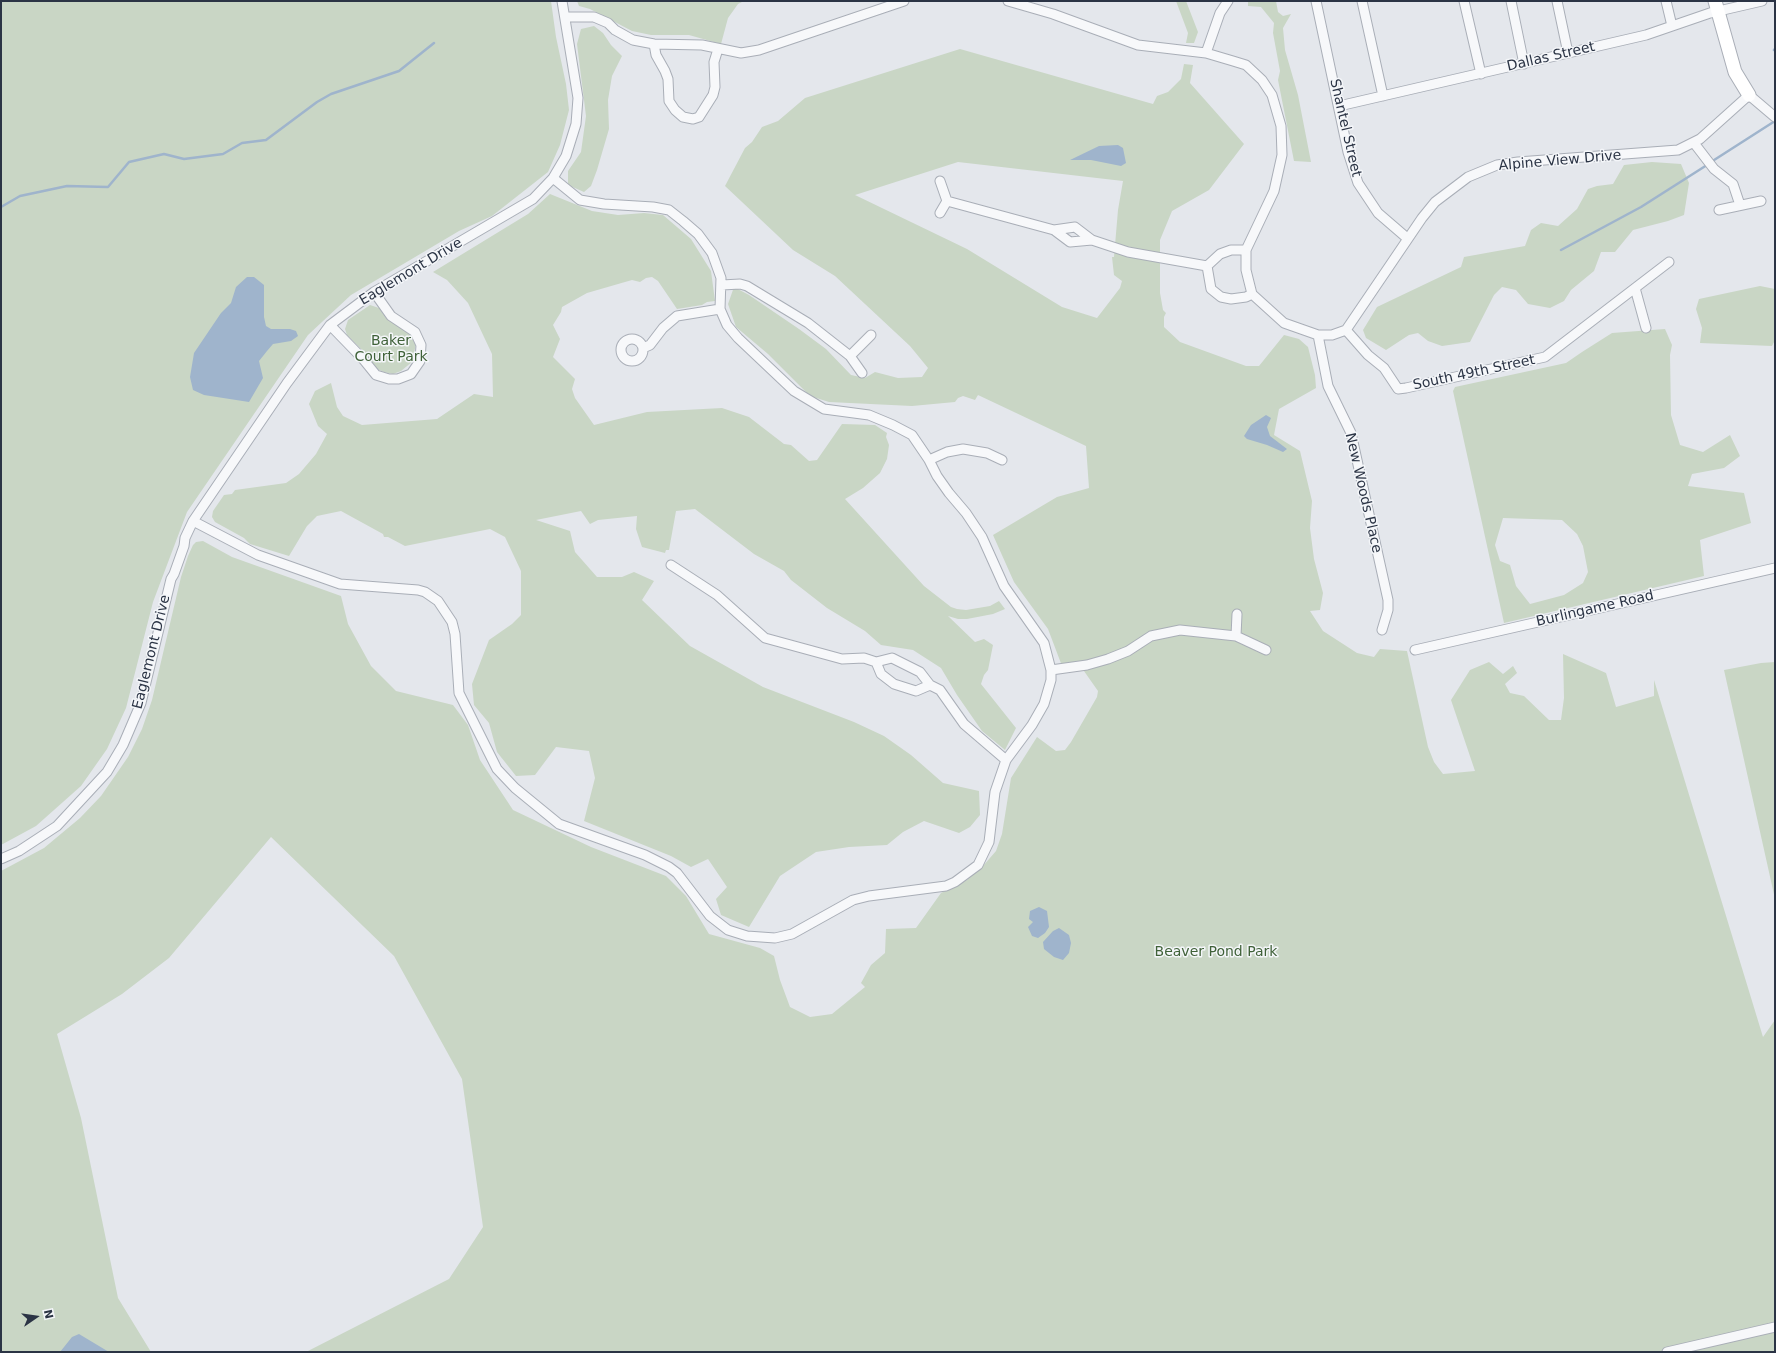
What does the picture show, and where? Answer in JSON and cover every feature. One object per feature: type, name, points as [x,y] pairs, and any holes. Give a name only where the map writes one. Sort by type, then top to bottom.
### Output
[{"type":"street","name":"Eaglemont Drive","points":[[1,860],[19,851],[57,826],[107,772],[123,745],[141,703],[170,579],[169,572],[180,542],[185,538],[193,521],[287,383],[330,325],[374,292],[533,199],[553,178],[566,156],[577,118],[578,98],[562,1]]},
{"type":"street","points":[[565,17],[594,17],[633,40],[654,44],[702,45],[741,53],[759,50],[904,1]]},
{"type":"street","points":[[1008,1],[1053,14],[1138,45],[1206,53],[1246,65],[1262,80],[1272,95],[1281,126],[1282,155],[1274,191],[1246,250],[1246,270],[1252,294],[1284,323],[1318,335],[1332,335],[1346,330]]},
{"type":"street","points":[[1206,53],[1220,13],[1228,1]]},
{"type":"street","name":"Shantel Street","points":[[1316,1],[1348,152],[1358,183],[1378,213],[1407,238]]},
{"type":"street","points":[[1362,1],[1383,96]]},
{"type":"street","points":[[1464,1],[1481,74]]},
{"type":"street","points":[[1511,1],[1524,64]]},
{"type":"street","points":[[1557,1],[1568,54]]},
{"type":"street","points":[[1666,1],[1672,26]]},
{"type":"street","name":"Dallas Street","points":[[1339,106],[1646,35],[1672,26],[1716,6],[1762,1]]},
{"type":"street","points":[[1716,6],[1735,72],[1749,95],[1775,117]]},
{"type":"street","points":[[654,44],[656,55],[668,79],[669,101],[675,110],[683,117],[692,119],[699,117],[703,113],[713,95],[715,87],[714,62],[718,49]]},
{"type":"street","name":"Alpine View Drive","points":[[1346,330],[1376,288],[1407,238],[1435,202],[1468,177],[1497,165],[1533,160],[1671,151],[1685,148],[1694,143],[1749,95]]},
{"type":"street","points":[[1694,143],[1714,170],[1733,184],[1740,205]]},
{"type":"street","points":[[193,521],[258,555],[332,581],[351,586],[418,590],[425,592],[438,601],[452,622],[455,634],[459,693],[497,769],[515,788],[559,824],[645,855],[669,867],[677,873],[715,922],[728,930],[747,936],[775,938],[792,934],[853,900],[870,896],[930,890],[955,882],[978,865],[989,842],[995,792],[1006,760],[1032,725],[1044,704],[1051,670],[1044,644],[1004,586],[982,537],[966,513],[940,480],[930,460],[912,435],[869,415],[824,409],[794,391],[738,338],[727,325],[720,309],[722,285],[712,253],[698,234],[670,210],[653,206],[604,204],[580,200],[553,178]]},
{"type":"street","points":[[940,181],[947,201],[940,213]]},
{"type":"street","points":[[947,201],[1054,230],[1070,242],[1092,240]]},
{"type":"street","points":[[1719,210],[1761,201]]},
{"type":"street","points":[[1054,230],[1075,227],[1092,240],[1128,252],[1207,266]]},
{"type":"street","points":[[1207,266],[1220,254],[1231,250],[1246,250]]},
{"type":"street","name":"South 49th Street","points":[[1346,330],[1368,355],[1384,368],[1398,389],[1542,359],[1669,262]]},
{"type":"street","points":[[1207,266],[1211,289],[1221,297],[1239,298],[1252,294]]},
{"type":"street","points":[[722,285],[740,284],[747,286],[808,323],[850,356],[862,373]]},
{"type":"street","points":[[1636,288],[1646,328]]},
{"type":"street","points":[[330,325],[363,359],[376,375],[393,379],[411,374],[420,361],[421,345],[414,332],[391,316],[374,292]]},
{"type":"street","points":[[643,348],[650,345],[663,328],[677,316],[720,309]]},
{"type":"street","points":[[850,356],[871,335]]},
{"type":"street","name":"New Woods Place","points":[[1318,335],[1328,386],[1351,433],[1388,600],[1388,610],[1382,630]]},
{"type":"street","points":[[930,460],[947,452],[963,449],[987,453],[1002,460]]},
{"type":"street","points":[[671,565],[716,595],[765,638],[842,659],[864,658],[876,662],[892,658],[920,672],[930,685],[940,690],[964,724],[1006,760]]},
{"type":"street","name":"Burlingame Road","points":[[1415,650],[1775,568]]},
{"type":"street","points":[[1236,636],[1237,614]]},
{"type":"street","points":[[1051,670],[1087,664],[1128,651],[1151,636],[1187,630],[1236,636],[1266,650]]},
{"type":"street","points":[[876,662],[881,674],[894,684],[916,691],[930,685]]},
{"type":"street","points":[[1667,1352],[1775,1327]]},
{"type":"green space","points":[[1,1],[551,1],[556,37],[566,84],[569,110],[560,145],[548,172],[492,216],[459,231],[351,295],[308,335],[187,512],[153,602],[126,708],[107,749],[81,786],[36,826],[1,845]]},
{"type":"green space","points":[[577,1],[744,1],[738,4],[728,18],[721,44],[689,35],[651,35],[632,31],[590,9],[579,6]]},
{"type":"green space","points":[[1176,1],[1186,1],[1198,32],[1194,43],[1186,43],[1188,33]]},
{"type":"green space","points":[[1248,1],[1276,1],[1278,12],[1283,16],[1291,14],[1283,28],[1285,50],[1298,95],[1311,162],[1294,161],[1278,80],[1280,71],[1273,33],[1274,23],[1261,7],[1248,6]]},
{"type":"green space","points":[[594,26],[603,33],[611,45],[622,56],[612,76],[608,100],[609,129],[591,186],[584,192],[568,185],[568,171],[581,152],[586,116],[577,44],[581,29]]},
{"type":"green space","name":"Beaver Pond Park","points":[[960,49],[1153,104],[1157,96],[1168,92],[1181,79],[1184,64],[1193,65],[1190,83],[1244,144],[1209,190],[1172,211],[1160,240],[1160,293],[1163,310],[1166,313],[1164,317],[1164,327],[1180,342],[1246,366],[1259,366],[1284,335],[1299,339],[1308,347],[1315,375],[1316,388],[1279,409],[1274,435],[1300,451],[1312,501],[1310,528],[1314,559],[1323,593],[1320,610],[1310,611],[1323,631],[1357,653],[1374,657],[1380,649],[1407,651],[1428,747],[1434,762],[1443,774],[1475,771],[1451,700],[1470,670],[1489,662],[1503,674],[1513,666],[1517,673],[1505,684],[1510,693],[1524,696],[1549,720],[1561,720],[1564,698],[1563,654],[1606,673],[1616,707],[1654,696],[1654,680],[1763,1037],[1775,1020],[1775,1352],[306,1352],[449,1279],[483,1227],[462,1079],[394,956],[271,837],[169,958],[122,994],[57,1034],[81,1118],[118,1298],[151,1352],[1,1352],[1,871],[44,848],[80,818],[101,796],[128,757],[142,729],[152,700],[181,577],[188,556],[196,542],[203,541],[232,557],[341,596],[348,624],[371,666],[396,691],[453,705],[468,725],[480,760],[513,810],[591,847],[666,876],[686,896],[709,934],[760,948],[774,956],[780,980],[790,1007],[810,1017],[832,1014],[865,987],[861,983],[871,965],[885,953],[886,929],[916,928],[941,893],[967,880],[983,866],[996,851],[1002,834],[1011,778],[1037,737],[1056,751],[1065,750],[1071,742],[1097,697],[1098,691],[1079,664],[1062,666],[1048,629],[1014,582],[993,535],[1057,497],[1089,488],[1086,446],[978,395],[975,400],[963,396],[958,398],[955,402],[912,406],[829,402],[810,396],[768,354],[736,327],[728,304],[734,287],[749,295],[826,349],[851,375],[865,378],[875,372],[898,378],[922,377],[928,368],[910,346],[835,276],[793,250],[725,186],[745,148],[752,142],[762,127],[778,121],[805,98]],"holes":[[[958,162],[1123,181],[1118,210],[1114,257],[1112,257],[1114,275],[1122,281],[1120,288],[1097,318],[1062,307],[967,249],[855,195]]]},
{"type":"green space","points":[[1652,162],[1681,164],[1689,183],[1684,215],[1668,221],[1633,230],[1615,252],[1601,252],[1594,271],[1571,290],[1564,301],[1550,308],[1528,304],[1516,290],[1502,287],[1494,295],[1470,342],[1442,346],[1428,341],[1418,333],[1409,335],[1386,350],[1366,338],[1363,330],[1377,307],[1461,267],[1464,257],[1525,246],[1531,230],[1541,223],[1558,226],[1577,209],[1588,189],[1613,184],[1624,165]]},
{"type":"green space","points":[[550,194],[592,211],[618,215],[644,213],[663,215],[691,239],[711,271],[715,301],[707,302],[702,305],[677,309],[658,281],[652,277],[646,278],[640,282],[632,280],[587,293],[562,307],[561,312],[553,325],[560,339],[553,357],[575,379],[572,389],[575,398],[594,425],[647,412],[722,408],[749,417],[784,444],[791,445],[809,461],[817,460],[842,424],[875,425],[887,433],[886,437],[889,445],[887,459],[880,473],[863,488],[845,499],[924,586],[951,607],[966,610],[990,606],[999,601],[1005,609],[993,614],[967,619],[958,619],[948,616],[975,642],[984,639],[993,645],[988,670],[984,675],[981,684],[1016,728],[1005,750],[982,731],[957,695],[941,668],[913,650],[881,645],[865,631],[827,608],[791,580],[784,571],[754,554],[695,509],[676,511],[669,550],[666,550],[665,553],[642,547],[636,529],[637,516],[598,520],[590,524],[581,511],[536,520],[570,531],[575,552],[597,577],[622,577],[634,572],[654,581],[642,600],[690,646],[763,687],[854,722],[884,736],[911,755],[943,783],[979,791],[980,815],[970,827],[959,833],[924,821],[903,832],[887,845],[849,847],[816,852],[780,876],[749,927],[721,915],[716,899],[727,887],[708,859],[691,867],[671,856],[584,821],[595,778],[589,751],[556,747],[535,775],[516,776],[497,752],[489,723],[474,705],[472,684],[489,640],[512,624],[521,615],[521,571],[505,537],[490,529],[405,546],[388,537],[384,537],[383,534],[341,511],[317,516],[307,526],[289,556],[250,544],[244,538],[215,522],[212,517],[213,511],[224,495],[232,494],[235,490],[286,483],[299,474],[316,454],[327,434],[318,426],[309,404],[315,391],[331,383],[337,407],[343,416],[362,425],[437,419],[474,394],[493,397],[492,354],[468,303],[447,280],[433,272],[528,214]]},
{"type":"green space","points":[[1760,286],[1775,289],[1775,340],[1772,346],[1700,343],[1702,328],[1696,309],[1699,299]]},
{"type":"green space","name":"Baker Court Park","points":[[370,305],[379,308],[386,318],[406,330],[416,344],[412,362],[401,371],[393,374],[377,369],[368,356],[347,335],[345,329],[348,320]]},
{"type":"green space","points":[[1665,329],[1672,345],[1670,355],[1671,415],[1680,445],[1703,452],[1730,435],[1740,456],[1724,468],[1692,474],[1688,486],[1744,493],[1751,523],[1700,540],[1704,576],[1504,623],[1453,391],[1455,387],[1566,363],[1612,333]],"holes":[[[1503,518],[1562,520],[1577,534],[1583,546],[1588,572],[1583,583],[1564,595],[1530,604],[1516,586],[1510,565],[1500,561],[1495,545]]]},
{"type":"green space","points":[[1775,662],[1775,899],[1724,670]]},
{"type":"water","points":[[1118,145],[1123,148],[1126,163],[1121,166],[1091,160],[1070,160],[1099,146]]},
{"type":"water","points":[[247,277],[254,277],[264,285],[264,317],[266,326],[271,329],[290,329],[296,331],[298,336],[291,341],[273,344],[259,361],[263,378],[249,402],[204,395],[193,390],[190,377],[194,353],[221,313],[231,303],[236,287]]},
{"type":"water","points":[[1266,415],[1271,418],[1267,427],[1270,436],[1287,449],[1283,452],[1247,439],[1244,436],[1251,425]]},
{"type":"water","points":[[1039,907],[1047,911],[1049,927],[1045,933],[1038,938],[1032,936],[1028,927],[1033,922],[1029,919],[1030,911]]},
{"type":"water","points":[[1059,928],[1069,935],[1071,943],[1069,953],[1063,960],[1054,957],[1044,949],[1043,942],[1053,931]]},
{"type":"water","points":[[79,1334],[109,1352],[60,1352],[72,1337]]},
{"type":"waterway","points":[[1,207],[20,196],[67,186],[108,187],[129,162],[164,154],[184,159],[223,154],[242,143],[266,140],[317,102],[331,94],[399,71],[434,43]]},
{"type":"waterway","points":[[1711,162],[1775,121]]},
{"type":"waterway","points":[[1561,250],[1641,207],[1707,165]]}]
